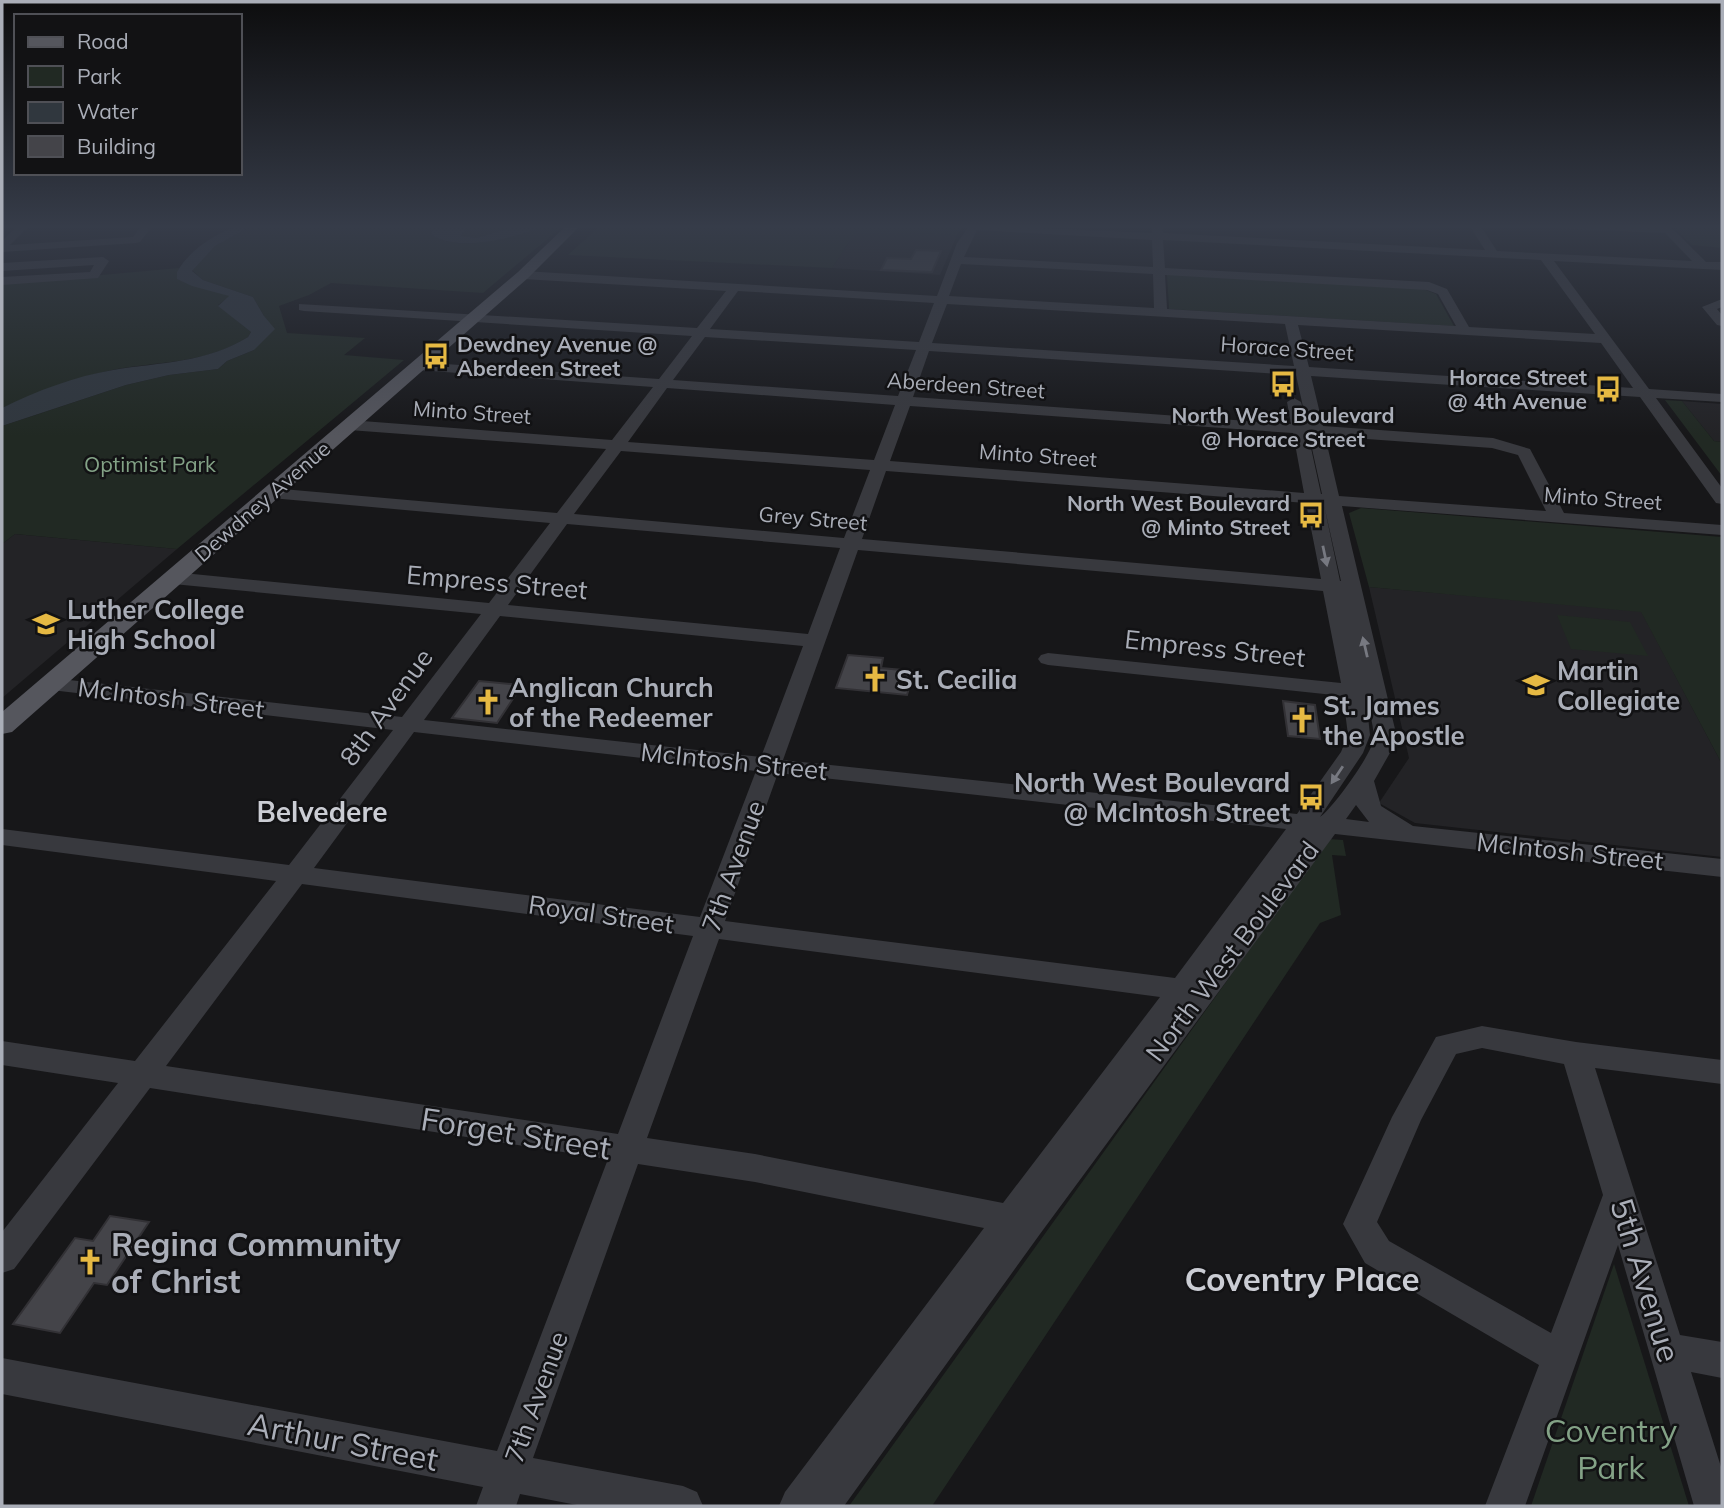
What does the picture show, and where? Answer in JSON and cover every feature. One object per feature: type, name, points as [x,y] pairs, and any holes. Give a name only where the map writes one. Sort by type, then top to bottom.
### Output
[{"type":"main road","name":"Dewdney Avenue","points":[[2,726],[499,295]]},
{"type":"street","name":"8th Avenue","points":[[2,1258],[407,725],[729,295]]},
{"type":"street","points":[[869,295],[1605,339]]},
{"type":"street","name":"7th Avenue","points":[[502,1490],[850,544],[945,295]]},
{"type":"street","points":[[1160,295],[1161,313]]},
{"type":"street","points":[[1445,295],[1465,331]]},
{"type":"street","points":[[1573,295],[1722,499]]},
{"type":"street","points":[[1722,303],[1708,307],[1722,322]]},
{"type":"street","name":"Horace Street","points":[[304,307],[1722,398]]},
{"type":"street","name":"North West Boulevard","points":[[1284,321],[1323,500],[1352,587],[1384,729],[1384,744],[1362,781],[1316,824]]},
{"type":"street","name":"Aberdeen Street","points":[[417,366],[1493,443],[1524,452],[1558,517]]},
{"type":"street","name":"Minto Street","points":[[349,425],[1722,530]]},
{"type":"street","name":"Grey Street","points":[[271,493],[1352,587]]},
{"type":"street","name":"North West Boulevard","points":[[799,1506],[1020,1220],[1316,824],[1359,735],[1353,691],[1331,586],[1323,500]]},
{"type":"street","name":"Empress Street","points":[[173,578],[816,641]]},
{"type":"street","name":"Empress Street","points":[[1048,659],[1376,693]]},
{"type":"street","name":"McIntosh Street","points":[[51,684],[770,765],[1722,867]]},
{"type":"street","name":"McIntosh Street","points":[[1362,781],[1363,802],[1381,820],[1418,835]]},
{"type":"street","name":"Royal Street","points":[[2,836],[1191,992]]},
{"type":"street","points":[[1559,1357],[1377,1252],[1360,1224],[1407,1117],[1446,1045],[1482,1037],[1576,1054],[1722,1072]]},
{"type":"street","name":"Forget Street","points":[[2,1053],[755,1168],[1020,1220]]},
{"type":"street","name":"5th Avenue","points":[[1576,1054],[1714,1506]]},
{"type":"street","points":[[1505,1506],[1620,1193]]},
{"type":"street","name":"North West Boulevard","points":[[820,1506],[1020,1220]]},
{"type":"street","points":[[1667,1350],[1722,1360]]},
{"type":"street","name":"Arthur Street","points":[[2,1376],[502,1490],[683,1506]]},
{"type":"shaded area","points":[[1682,401],[1722,404],[1722,442],[1714,441]]},
{"type":"shaded area","name":"Luther College High School","points":[[15,534],[177,549],[2,698],[2,544]]},
{"type":"shaded area","name":"Martin Collegiate","points":[[1369,587],[1641,611],[1722,764],[1722,857],[1415,823],[1379,803],[1409,758]]},
{"type":"green space","points":[[2,295],[228,295],[218,305],[251,332],[248,337],[214,353],[81,378],[2,408]]},
{"type":"green space","name":"Optimist Park","points":[[248,295],[308,295],[279,306],[287,333],[365,338],[344,355],[404,360],[177,549],[15,534],[2,544],[2,426],[126,385],[169,375],[218,369],[227,361],[254,350],[264,316],[253,297]]},
{"type":"green space","points":[[1168,295],[1437,295],[1454,326],[1169,309]]},
{"type":"green space","points":[[1665,400],[1682,401],[1714,441],[1722,442],[1722,476]]},
{"type":"green space","points":[[1361,508],[1722,537],[1722,764],[1641,612],[1369,587],[1349,513]]},
{"type":"green space","points":[[1557,615],[1630,622],[1648,656],[1571,649]]},
{"type":"green space","points":[[1329,839],[1343,840],[1346,856],[1332,855],[1341,915],[1320,923],[932,1506],[849,1506]]},
{"type":"green space","name":"Coventry Park","points":[[1614,1264],[1689,1506],[1531,1506]]},
{"type":"water","points":[[227,295],[253,297],[275,329],[254,350],[227,361],[218,369],[169,375],[126,385],[2,426],[2,408],[56,385],[99,373],[199,357],[232,346],[248,337],[251,332],[218,306],[229,296]]},
{"type":"building","name":"St. Cecilia","points":[[848,655],[883,658],[881,668],[914,671],[907,695],[836,688]]},
{"type":"building","name":"Anglican Church of the Redeemer","points":[[479,681],[522,685],[497,723],[452,718]]},
{"type":"building","name":"St. James the Apostle","points":[[1283,701],[1315,705],[1320,739],[1288,736]]},
{"type":"building","name":"Regina Community of Christ","points":[[110,1216],[149,1222],[107,1285],[94,1283],[60,1333],[13,1324],[75,1238],[93,1241]]},
{"type":"place","name":"Dewdney Avenue @ Aberdeen Street","points":[[436,356]]},
{"type":"place","name":"North West Boulevard @ Horace Street","points":[[1283,384]]},
{"type":"place","name":"Horace Street @ 4th Avenue","points":[[1608,389]]},
{"type":"place","name":"North West Boulevard @ Minto Street","points":[[1311,515]]},
{"type":"place","name":"Luther College High School","points":[[46,624]]},
{"type":"place","name":"St. Cecilia","points":[[875,679]]},
{"type":"place","name":"Martin Collegiate","points":[[1536,685]]},
{"type":"place","name":"Anglican Church of the Redeemer","points":[[488,702]]},
{"type":"place","name":"St. James the Apostle","points":[[1302,720]]},
{"type":"place","name":"North West Boulevard @ McIntosh Street","points":[[1311,797]]},
{"type":"place","name":"Regina Community of Christ","points":[[90,1262]]},
{"type":"district","name":"Belvedere","points":[[322,811]]},
{"type":"district","name":"Coventry Place","points":[[1302,1278]]}]
